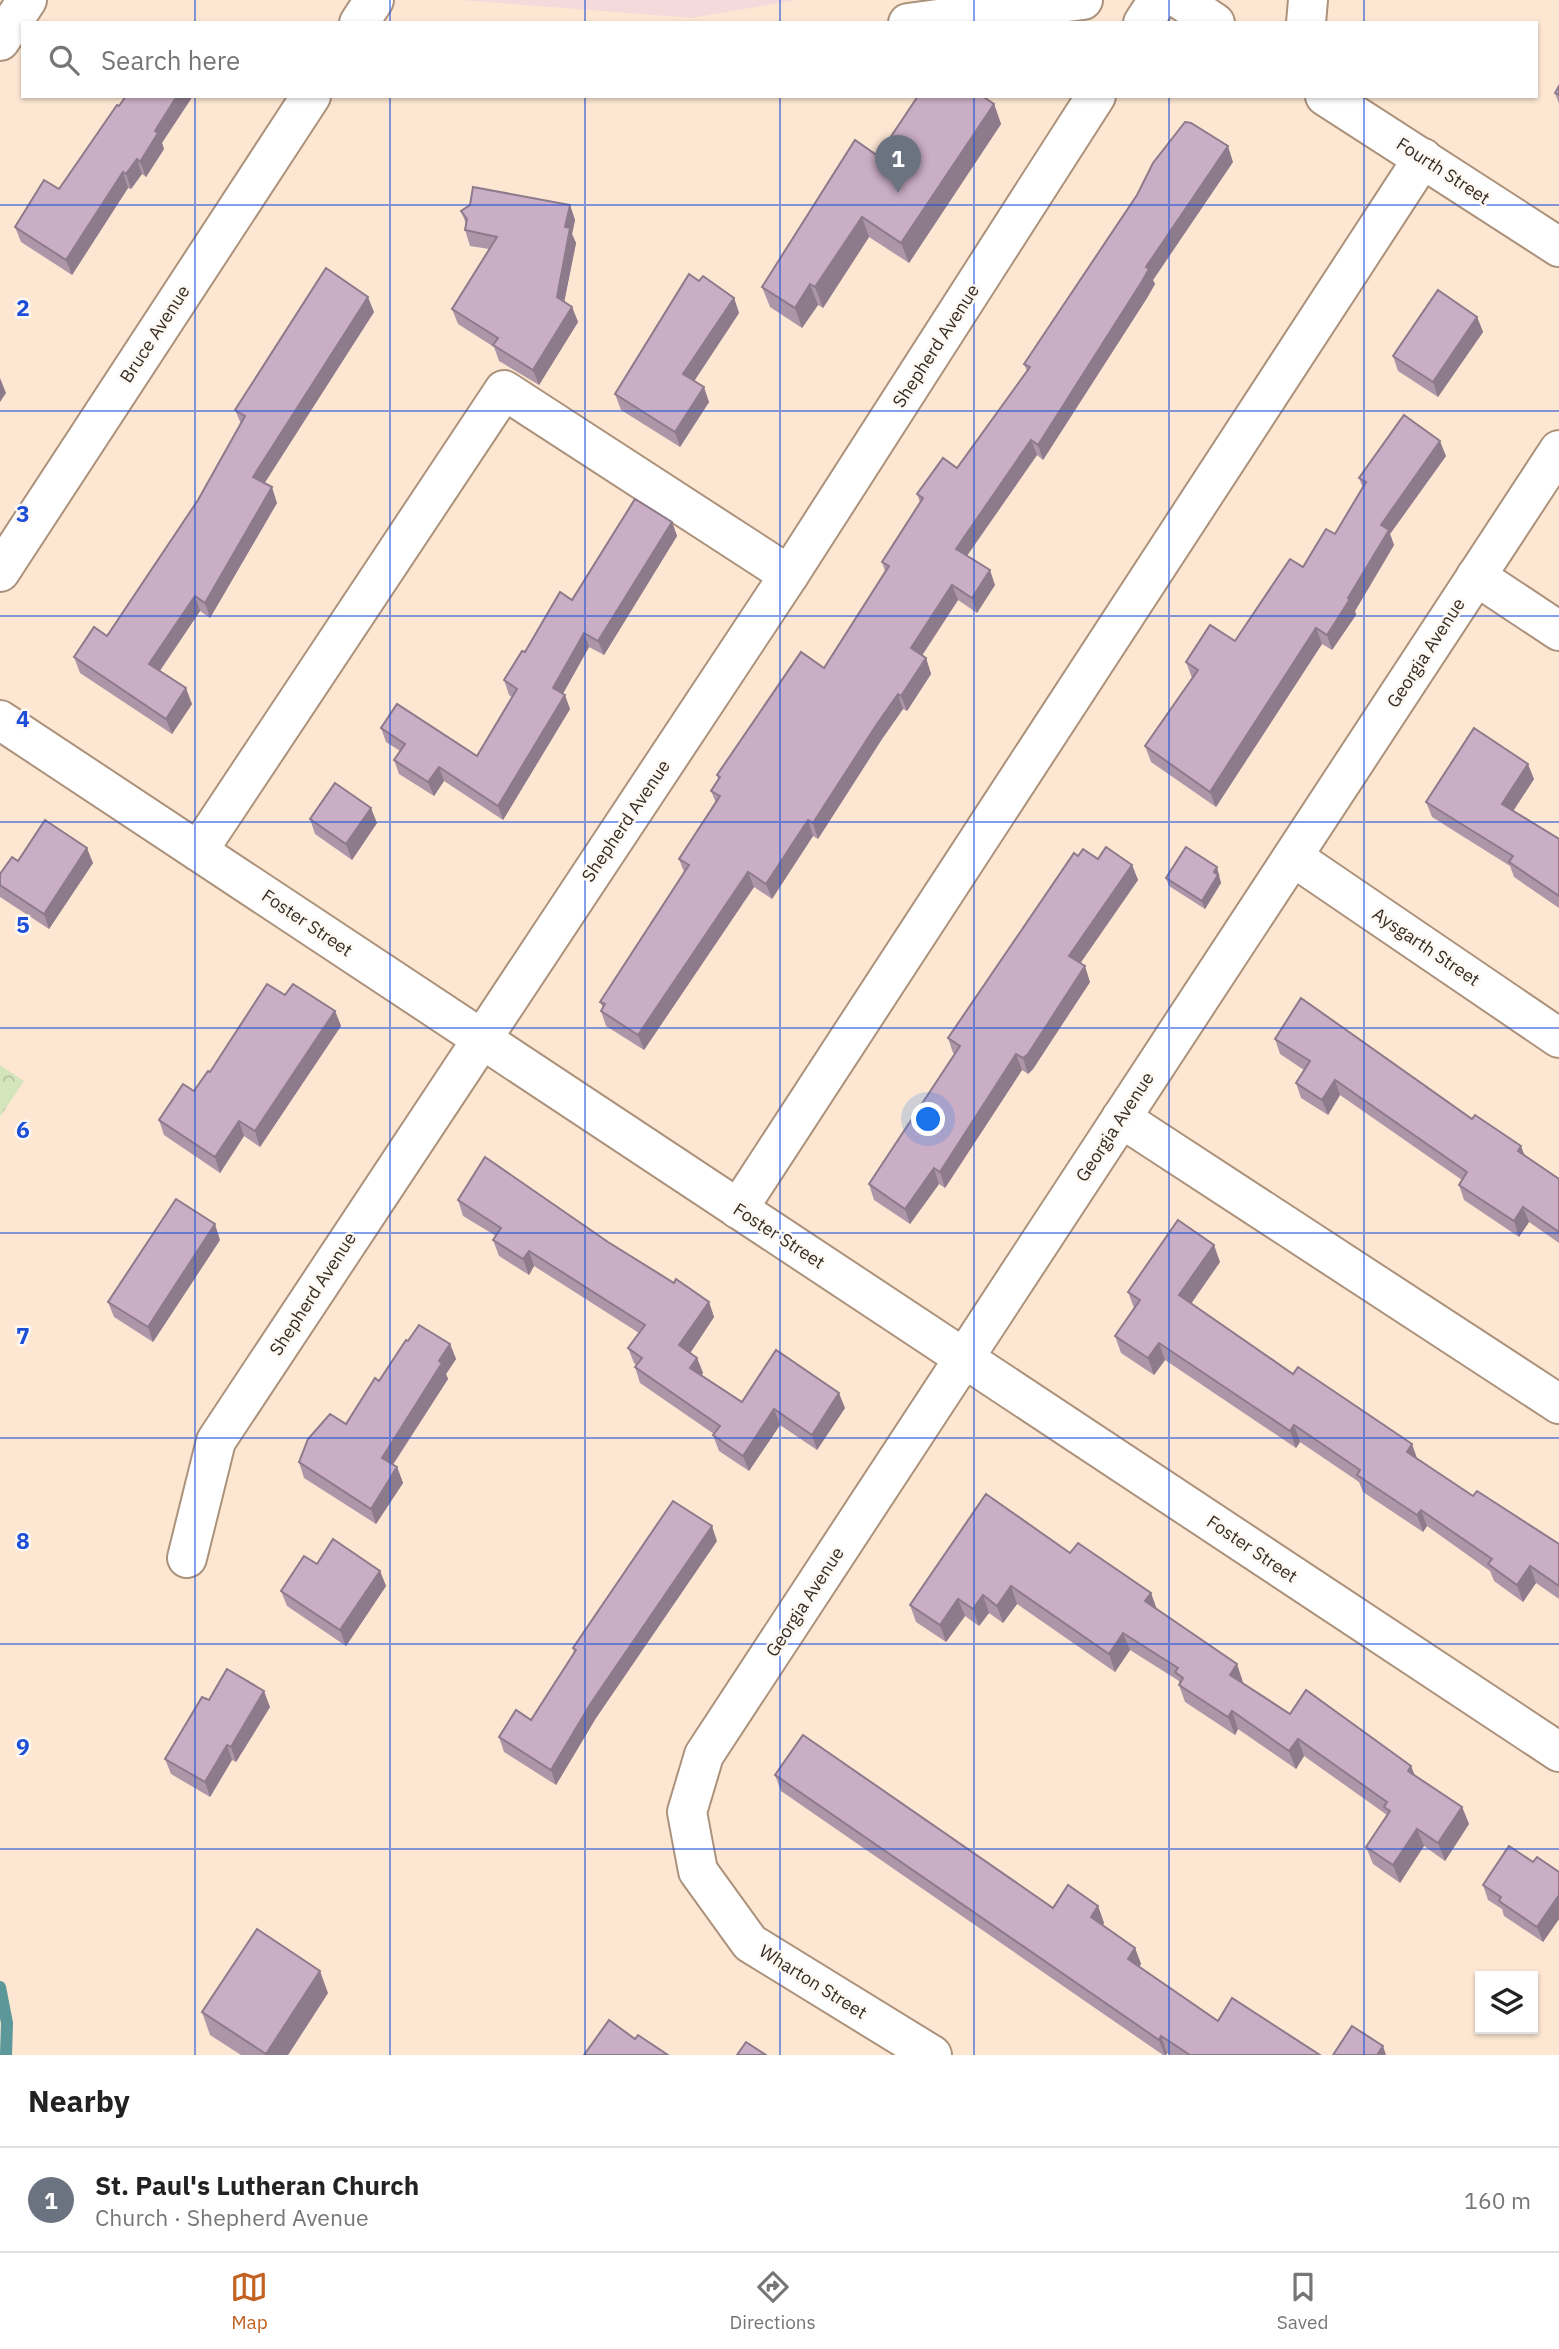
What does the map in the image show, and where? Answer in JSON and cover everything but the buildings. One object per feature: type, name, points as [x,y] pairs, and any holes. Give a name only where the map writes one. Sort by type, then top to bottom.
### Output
[{"type":"street","points":[[0,41],[27,0]]},
{"type":"street","points":[[360,21],[374,0]]},
{"type":"street","points":[[923,21],[1083,0]]},
{"type":"street","points":[[1144,21],[1158,0]]},
{"type":"street","points":[[1181,0],[1212,21]]},
{"type":"street","points":[[1306,21],[1308,0]]},
{"type":"street","name":"Bruce Avenue","points":[[0,572],[310,98]]},
{"type":"street","name":"Shepherd Avenue","points":[[187,1559],[216,1441],[789,575],[1095,98]]},
{"type":"street","name":"Fourth Street","points":[[1329,98],[1559,247]]},
{"type":"street","points":[[738,1209],[1423,158]]},
{"type":"street","points":[[198,851],[504,390],[789,575]]},
{"type":"street","name":"Georgia Avenue","points":[[687,1812],[705,1755],[1559,450]]},
{"type":"street","points":[[1476,576],[1559,631]]},
{"type":"street","name":"Foster Street","points":[[0,720],[1559,1752]]},
{"type":"street","name":"Aysgarth Street","points":[[1293,857],[1559,1038]]},
{"type":"street","points":[[1121,1118],[1559,1404]]},
{"type":"street","name":"Wharton Street","points":[[687,1812],[698,1871],[750,1943],[932,2055]]},
{"type":"shaded area","points":[[461,0],[797,0],[692,18]]},
{"type":"green space","points":[[0,1065],[24,1081],[0,1117]]},
{"type":"waterway","points":[[0,1987],[7,2023],[6,2055]]},
{"type":"place","name":"St. Paul's Lutheran Church","points":[[898,193]]}]
